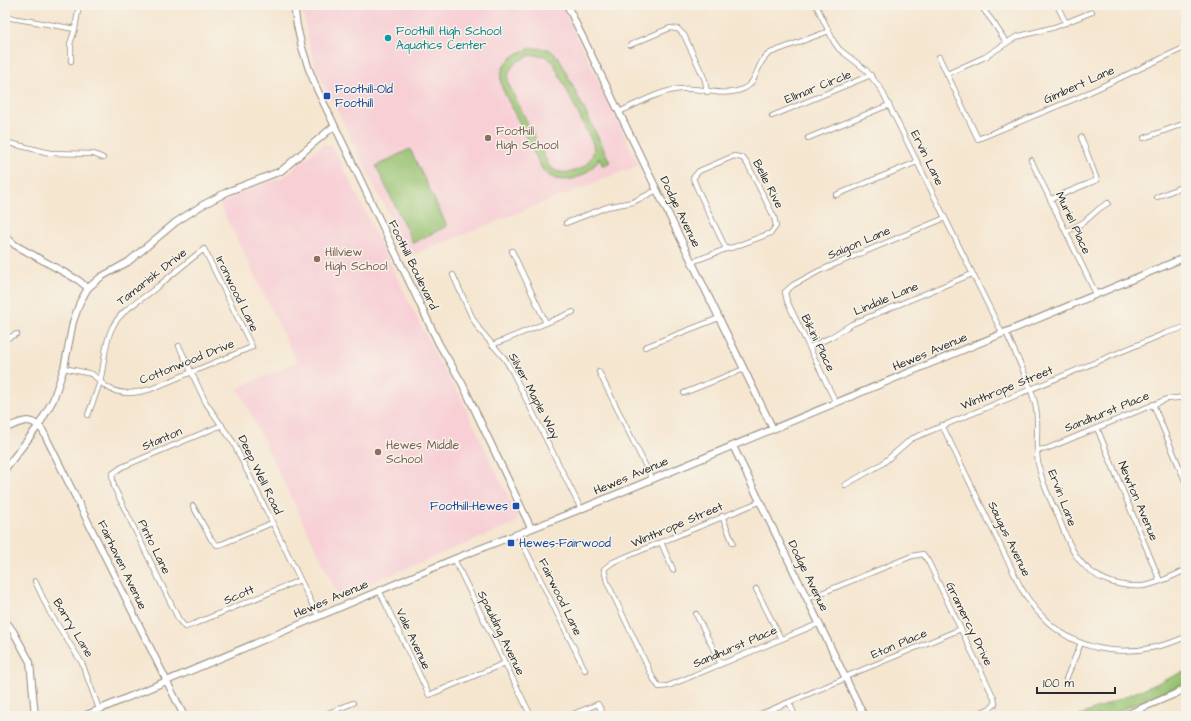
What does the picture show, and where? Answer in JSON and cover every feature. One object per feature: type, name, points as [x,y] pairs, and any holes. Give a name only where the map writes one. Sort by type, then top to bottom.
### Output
[{"type":"street","points":[[71,61],[70,44],[75,29],[78,5]]},
{"type":"street","name":"Foothill Boulevard","points":[[294,5],[300,41],[306,63],[334,126],[439,344],[462,383],[531,528]]},
{"type":"street","name":"Ervin Lane","points":[[816,5],[839,49],[862,65],[872,75],[882,89],[972,274],[1004,333],[1033,398],[1036,415],[1038,462],[1041,476],[1068,542],[1076,557],[1094,575],[1120,585],[1144,586],[1160,581]]},
{"type":"street","points":[[980,5],[1006,42]]},
{"type":"street","points":[[1058,5],[1066,23]]},
{"type":"street","name":"Dodge Avenue","points":[[569,6],[773,429]]},
{"type":"street","points":[[939,57],[947,74],[985,57],[1006,42],[1023,35],[1047,30],[1092,12]]},
{"type":"street","points":[[5,17],[75,29]]},
{"type":"street","points":[[630,45],[670,28],[678,29],[684,35],[705,80],[706,92]]},
{"type":"street","points":[[619,112],[674,90],[685,88],[706,92],[728,93],[744,88],[750,84],[755,77],[764,57],[782,48],[829,31]]},
{"type":"street","name":"Gimbert Lane","points":[[947,74],[978,139],[1077,98],[1186,47]]},
{"type":"street","name":"Ellmar Circle","points":[[772,116],[872,75]]},
{"type":"street","points":[[808,138],[889,105]]},
{"type":"street","points":[[1144,138],[1186,123]]},
{"type":"street","points":[[5,469],[49,410],[64,368],[73,322],[80,302],[88,288],[101,277],[128,262],[176,222],[201,206],[229,191],[281,171],[334,126]]},
{"type":"street","points":[[1051,200],[1097,180],[1081,137]]},
{"type":"street","points":[[5,142],[50,153],[94,154],[103,158]]},
{"type":"street","name":"Belle Rive","points":[[692,262],[771,234],[776,226],[774,217],[748,164],[743,158],[734,156],[699,171],[693,178],[726,249]]},
{"type":"street","name":"Muriel Place","points":[[1032,160],[1096,294]]},
{"type":"street","points":[[836,195],[917,162]]},
{"type":"street","points":[[1156,197],[1186,185]]},
{"type":"street","points":[[566,223],[607,207],[633,202],[657,190]]},
{"type":"street","points":[[1066,232],[1084,222],[1108,203]]},
{"type":"street","name":"Saigon Lane","points":[[785,292],[793,285],[819,271],[945,218]]},
{"type":"street","points":[[5,236],[15,246],[78,280],[88,288]]},
{"type":"street","name":"Ironwood Lane","points":[[204,249],[252,347]]},
{"type":"street","name":"Tamarisk Drive","points":[[88,415],[100,381],[106,344],[120,314],[156,288],[204,249]]},
{"type":"street","points":[[512,251],[546,323]]},
{"type":"street","name":"Hewes Avenue","points":[[84,716],[379,590],[581,509],[1186,257]]},
{"type":"street","name":"Lindale Lane","points":[[810,347],[831,337],[852,324],[972,274]]},
{"type":"street","name":"Silver Maple Way","points":[[453,275],[479,329],[505,359],[513,373],[581,509]]},
{"type":"street","name":"Bikini Place","points":[[785,292],[787,301],[836,403]]},
{"type":"street","points":[[492,345],[573,312]]},
{"type":"street","points":[[645,347],[719,318]]},
{"type":"street","name":"Winthrope Street","points":[[845,485],[882,464],[911,439],[1166,333],[1186,327]]},
{"type":"street","points":[[5,339],[17,334]]},
{"type":"street","name":"Deep Well Road","points":[[179,346],[206,403],[233,442],[318,616]]},
{"type":"street","name":"Cottonwood Drive","points":[[64,368],[92,374],[115,391],[137,393],[151,389],[252,347]]},
{"type":"street","points":[[684,393],[744,369]]},
{"type":"street","points":[[599,372],[652,479]]},
{"type":"street","name":"Sandhurst Place","points":[[1037,450],[1046,449],[1167,399],[1186,397]]},
{"type":"street","points":[[1153,404],[1186,483]]},
{"type":"street","points":[[5,428],[25,421],[34,422],[39,425]]},
{"type":"street","name":"Fairhaven Avenue","points":[[39,425],[51,446],[184,716]]},
{"type":"street","name":"Stanton","points":[[112,474],[122,467],[222,425]]},
{"type":"street","name":"Saugus Avenue","points":[[942,425],[1021,588],[1038,613],[1051,625],[1081,643],[1100,649],[1122,652],[1158,647],[1186,637]]},
{"type":"street","name":"Newton Avenue","points":[[1097,428],[1160,581]]},
{"type":"street","name":"Dodge Avenue","points":[[732,446],[864,716]]},
{"type":"street","name":"Pinto Lane","points":[[112,474],[114,487],[179,620],[185,627]]},
{"type":"street","name":"Winthrope Street","points":[[659,687],[607,582],[604,570],[614,562],[722,516],[759,502]]},
{"type":"street","points":[[192,506],[211,539],[217,545],[272,523]]},
{"type":"street","points":[[722,516],[733,544]]},
{"type":"street","name":"Fairwood Lane","points":[[518,534],[584,670]]},
{"type":"street","points":[[661,542],[673,570]]},
{"type":"street","name":"Gramercy Drive","points":[[807,599],[912,556],[923,554],[928,561],[994,698],[995,704],[991,708],[972,716]]},
{"type":"street","name":"Spaulding Avenue","points":[[454,559],[530,716]]},
{"type":"street","points":[[1160,581],[1186,570]]},
{"type":"street","name":"Scott","points":[[185,627],[300,580]]},
{"type":"street","name":"Barry Lane","points":[[35,581],[53,617],[82,663],[99,710]]},
{"type":"street","points":[[756,589],[781,639]]},
{"type":"street","name":"Vale Avenue","points":[[379,590],[429,695],[505,663]]},
{"type":"street","points":[[696,614],[721,664]]},
{"type":"street","points":[[5,620],[30,662],[35,716]]},
{"type":"street","name":"Sandhurst Place","points":[[659,687],[668,686],[818,624]]},
{"type":"street","name":"Eton Place","points":[[756,716],[961,629]]},
{"type":"street","points":[[1066,678],[1081,643]]},
{"type":"street","points":[[1123,716],[1186,688]]},
{"type":"street","points":[[789,702],[795,716]]},
{"type":"street","points":[[321,716],[354,703]]},
{"type":"street","points":[[568,716],[598,704],[604,716]]},
{"type":"shaded area","name":"Foothill High School","points":[[302,5],[561,5],[639,165],[409,256],[315,66],[308,40]]},
{"type":"shaded area","name":"Hewes Middle School","points":[[323,144],[333,146],[440,364],[457,390],[518,517],[514,524],[339,596],[238,388],[297,362],[219,203],[255,187],[284,177]]},
{"type":"green space","points":[[528,49],[549,49],[559,58],[610,162],[603,166],[599,158],[588,171],[581,176],[564,180],[556,179],[542,169],[503,90],[501,82],[501,74],[508,61],[514,56]],"holes":[[[528,56],[545,56],[553,62],[593,144],[593,152],[590,159],[585,165],[571,172],[555,171],[549,166],[509,85],[509,74],[514,65]]]},
{"type":"green space","points":[[410,149],[447,226],[413,243],[376,166]]},
{"type":"green space","points":[[1186,671],[1186,683],[1107,716],[1079,716]]},
{"type":"place","name":"Foothill High School Aquatics Center","points":[[388,38]]},
{"type":"place","name":"Foothill-Old Foothill","points":[[327,96]]},
{"type":"place","name":"Foothill High School","points":[[488,138]]},
{"type":"place","name":"Hillview High School","points":[[317,259]]},
{"type":"place","name":"Hewes Middle School","points":[[378,452]]},
{"type":"place","name":"Foothill-Hewes","points":[[516,506]]},
{"type":"place","name":"Hewes-Fairwood","points":[[511,543]]}]
